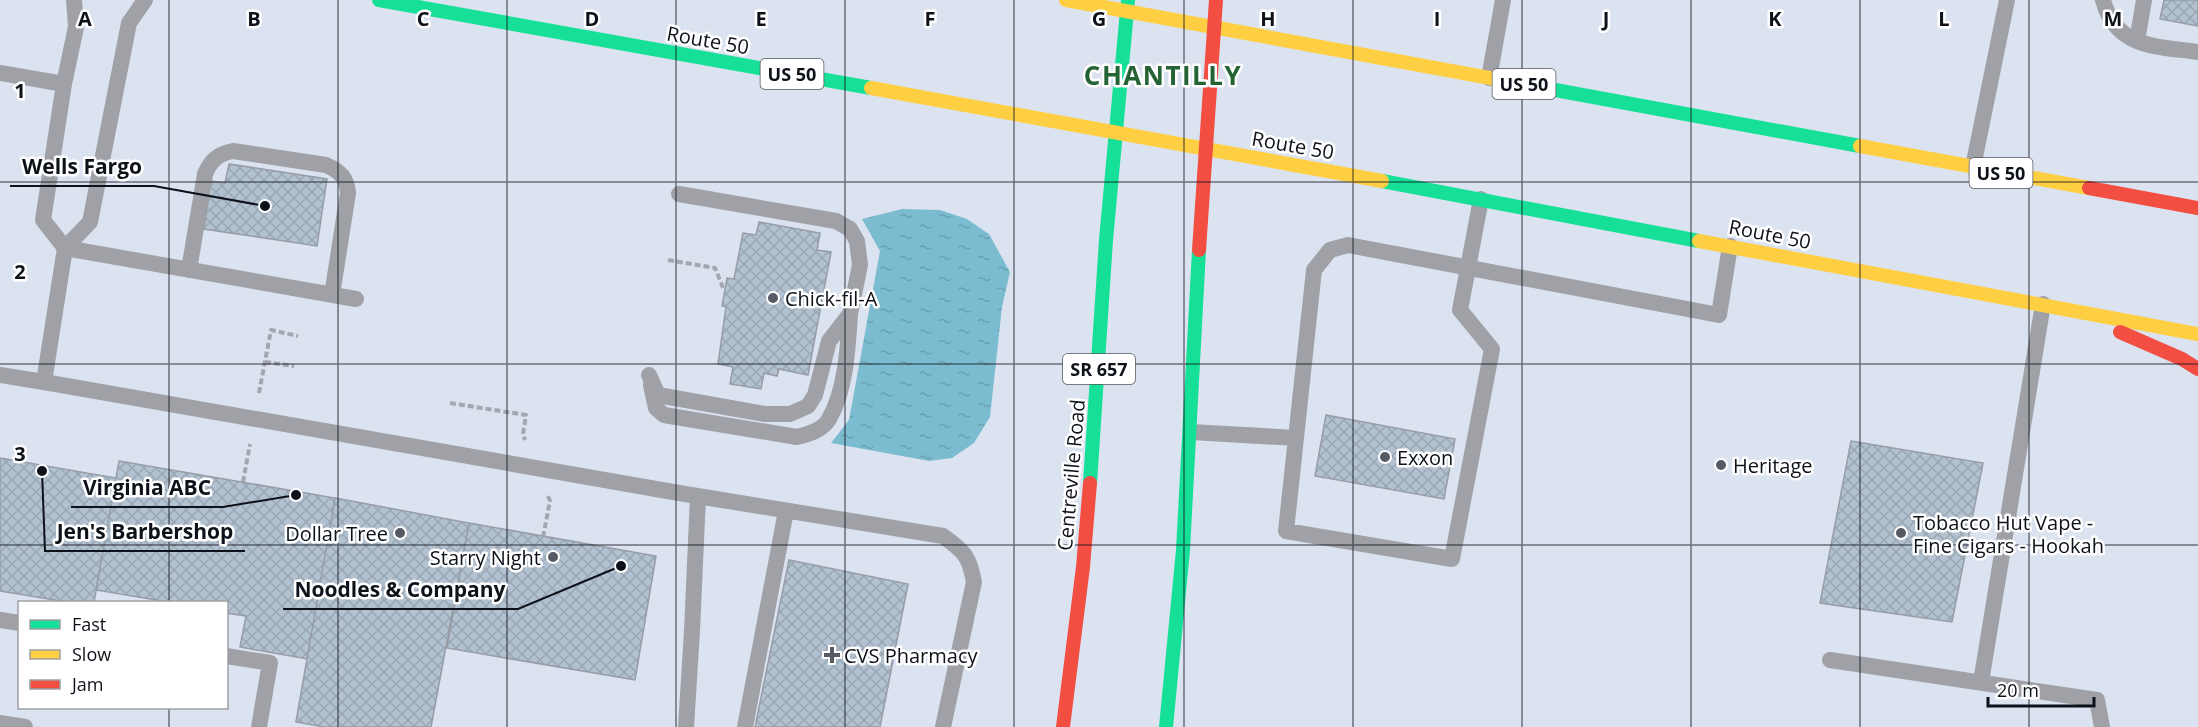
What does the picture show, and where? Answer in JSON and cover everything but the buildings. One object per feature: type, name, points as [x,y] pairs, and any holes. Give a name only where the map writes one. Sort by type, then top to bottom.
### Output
[{"type":"main road","name":"Route 50","points":[[379,0],[1205,148],[2198,334]]},
{"type":"main road","name":"US 50","points":[[1066,0],[1127,6],[1214,26],[1489,78],[2198,208]]},
{"type":"main road","points":[[1166,727],[1183,550],[1205,148],[1216,0]]},
{"type":"main road","name":"Centreville Road","points":[[1063,727],[1084,556],[1106,240],[1127,6]]},
{"type":"main road","points":[[2170,203],[2198,201]]},
{"type":"main road","points":[[2069,309],[2182,359],[2198,369]]},
{"type":"lane","points":[[74,0],[76,27],[64,84],[42,220],[65,249],[356,299]]},
{"type":"lane","points":[[44,382],[65,249],[90,222],[129,23],[145,0]]},
{"type":"lane","points":[[1489,78],[1503,0]]},
{"type":"lane","points":[[1973,167],[2007,0]]},
{"type":"lane","points":[[2103,0],[2110,20],[2133,40],[2198,52]]},
{"type":"lane","points":[[2133,40],[2135,0]]},
{"type":"lane","points":[[2133,40],[2144,0]]},
{"type":"lane","points":[[0,73],[64,84]]},
{"type":"lane","points":[[189,270],[205,174],[210,162],[222,153],[233,151],[326,165],[342,175],[348,184],[332,295]]},
{"type":"lane","points":[[679,194],[836,221],[850,229],[857,241],[861,265],[850,314],[848,347],[840,390],[828,420],[814,432],[797,437],[664,414],[656,408],[649,375],[658,395],[765,414],[790,414],[808,406],[815,395],[829,341],[850,314]]},
{"type":"lane","points":[[1481,199],[1467,267],[1460,310],[1492,349],[1452,559],[1286,531],[1314,270],[1330,250],[1348,245],[1467,267],[1719,315],[1730,246]]},
{"type":"lane","points":[[1981,682],[2043,304]]},
{"type":"lane","points":[[0,375],[698,496],[943,536],[960,548],[970,562],[974,582],[943,727]]},
{"type":"lane","points":[[1191,432],[1296,438]]},
{"type":"lane","points":[[686,727],[698,496]]},
{"type":"lane","points":[[745,727],[786,511]]},
{"type":"lane","points":[[0,620],[18,623]]},
{"type":"lane","points":[[228,656],[270,663],[259,727]]},
{"type":"lane","points":[[1830,660],[2097,700],[2102,727]]},
{"type":"lane","points":[[0,723],[25,727]]},
{"type":"path","points":[[668,260],[715,268],[724,290]]},
{"type":"path","points":[[265,362],[294,366]]},
{"type":"water","points":[[902,209],[940,210],[967,219],[989,234],[1010,272],[1002,307],[990,417],[974,443],[952,458],[929,461],[831,443],[849,420],[880,251],[862,219]]},
{"type":"traffic: fast","points":[[379,0],[871,88]]},
{"type":"traffic: fast","points":[[1090,483],[1106,240],[1128,0]]},
{"type":"traffic: fast","points":[[1539,87],[1860,146]]},
{"type":"traffic: fast","points":[[1382,181],[1699,241]]},
{"type":"traffic: fast","points":[[1166,727],[1183,550],[1199,250]]},
{"type":"traffic: slow","points":[[1066,0],[1539,87]]},
{"type":"traffic: slow","points":[[871,88],[1382,181]]},
{"type":"traffic: slow","points":[[1860,146],[2089,188]]},
{"type":"traffic: slow","points":[[1699,241],[2198,334]]},
{"type":"traffic: jam","points":[[1199,250],[1216,0]]},
{"type":"traffic: jam","points":[[2089,188],[2198,208]]},
{"type":"traffic: jam","points":[[2120,332],[2182,359],[2198,369]]},
{"type":"traffic: jam","points":[[1063,727],[1083,567],[1090,483]]},
{"type":"place","name":"Wells Fargo","points":[[265,206]]},
{"type":"place","name":"Chick-fil-A","points":[[773,298]]},
{"type":"place","name":"Exxon","points":[[1385,457]]},
{"type":"place","name":"Heritage","points":[[1721,465]]},
{"type":"place","name":"Jen's Barbershop","points":[[42,471]]},
{"type":"place","name":"Virginia ABC","points":[[296,495]]},
{"type":"place","name":"Dollar Tree","points":[[400,533]]},
{"type":"place","name":"Tobacco Hut Vape - Fine Cigars - Hookah","points":[[1901,533]]},
{"type":"place","name":"Starry Night","points":[[553,557]]},
{"type":"place","name":"Noodles & Company","points":[[621,566]]},
{"type":"place","name":"CVS Pharmacy","points":[[832,655]]},
{"type":"district","name":"CHANTILLY","points":[[1163,75]]}]
